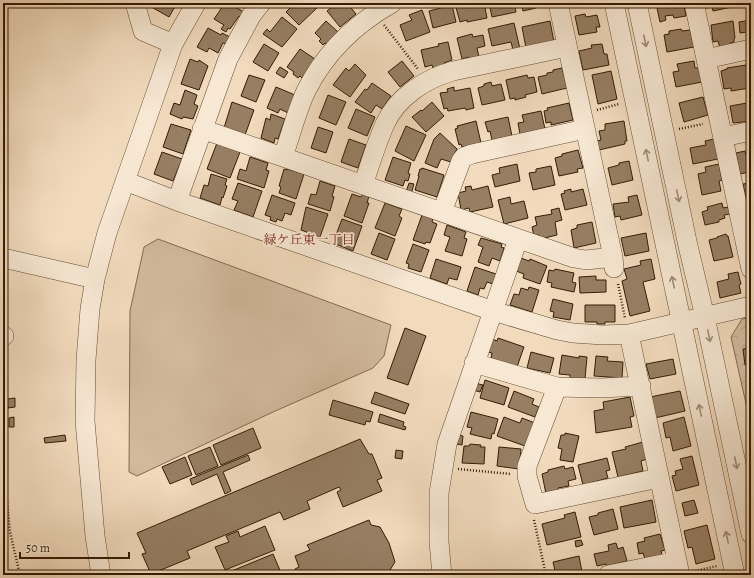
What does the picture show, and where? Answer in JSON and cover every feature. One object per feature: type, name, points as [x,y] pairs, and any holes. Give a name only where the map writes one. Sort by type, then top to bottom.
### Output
[{"type":"street","points":[[135,3],[143,31],[173,44]]},
{"type":"street","points":[[101,575],[95,536],[85,421],[86,360],[94,279],[107,233],[173,44],[196,3]]},
{"type":"street","points":[[176,200],[228,59],[251,16],[261,3]]},
{"type":"street","points":[[283,157],[306,92],[322,63],[340,42],[356,27],[374,13],[392,3]]},
{"type":"street","points":[[202,129],[574,258],[614,262],[558,3]]},
{"type":"street","points":[[614,3],[682,322],[729,570]]},
{"type":"street","points":[[637,3],[751,534]]},
{"type":"street","points":[[694,3],[721,129],[745,215],[751,269]]},
{"type":"street","points":[[363,185],[385,123],[398,104],[414,89],[427,80],[437,75],[453,71],[568,47]]},
{"type":"street","points":[[706,59],[751,49]]},
{"type":"street","points":[[442,212],[461,161],[464,157],[584,121]]},
{"type":"street","points":[[721,129],[751,132]]},
{"type":"street","points":[[125,181],[493,311],[568,332],[603,335],[629,334],[751,306]]},
{"type":"street","points":[[442,575],[439,535],[439,493],[447,444],[518,239]]},
{"type":"street","points":[[3,258],[94,279]]},
{"type":"street","points":[[608,575],[684,569],[659,478],[629,334]]},
{"type":"street","points":[[474,363],[557,387],[641,386]]},
{"type":"street","points":[[557,387],[527,466],[527,476],[535,504],[659,478]]},
{"type":"path","points":[[374,13],[427,80]]},
{"type":"path","points":[[584,121],[626,103]]},
{"type":"path","points":[[677,130],[721,129]]},
{"type":"path","points":[[614,262],[629,334]]},
{"type":"path","points":[[3,461],[10,532],[20,575]]},
{"type":"path","points":[[443,468],[527,476]]},
{"type":"path","points":[[535,504],[532,513],[546,575]]},
{"type":"path","points":[[684,569],[729,570]]},
{"type":"green space","points":[[158,239],[391,325],[384,356],[373,368],[273,412],[137,476],[129,472],[130,311],[144,247]]},
{"type":"green space","points":[[751,317],[751,426],[731,337],[742,319]]},
{"type":"building","points":[[150,3],[177,3],[169,17],[148,5]]},
{"type":"building","points":[[225,3],[244,12],[226,32],[221,29],[224,25],[214,19]]},
{"type":"building","points":[[292,3],[317,3],[319,6],[299,25],[286,12],[291,7],[290,5]]},
{"type":"building","points":[[337,3],[347,3],[356,14],[340,27],[327,11]]},
{"type":"building","points":[[484,3],[487,18],[460,22],[455,4]]},
{"type":"building","points":[[489,3],[514,3],[516,12],[492,17]]},
{"type":"building","points":[[521,3],[540,4],[535,5],[536,8],[523,11]]},
{"type":"building","points":[[656,3],[681,3],[681,6],[684,5],[686,16],[674,18],[673,15],[665,16],[666,20],[660,22]]},
{"type":"building","points":[[704,3],[731,3],[732,7],[713,11],[712,7],[706,8]]},
{"type":"building","points":[[452,5],[456,22],[433,28],[429,11]]},
{"type":"building","points":[[422,10],[430,32],[406,41],[400,25],[412,20],[409,15]]},
{"type":"building","points":[[585,14],[586,17],[597,15],[600,27],[596,27],[597,32],[579,35],[575,16]]},
{"type":"building","points":[[282,17],[297,29],[282,47],[263,34],[267,29],[270,32]]},
{"type":"building","points":[[751,20],[751,40],[749,40],[747,32],[740,33],[739,22]]},
{"type":"building","points":[[326,21],[338,32],[326,44],[325,43],[323,45],[319,41],[321,39],[315,33]]},
{"type":"building","points":[[550,21],[554,42],[526,48],[522,27]]},
{"type":"building","points":[[733,21],[734,42],[730,43],[730,46],[720,48],[718,41],[713,42],[711,25]]},
{"type":"building","points":[[514,23],[520,49],[513,50],[511,42],[492,46],[488,29]]},
{"type":"building","points":[[208,28],[221,35],[222,33],[230,37],[227,44],[223,43],[218,53],[209,48],[207,52],[197,47]]},
{"type":"building","points":[[681,29],[682,31],[690,30],[694,47],[667,52],[664,35],[669,34],[669,31]]},
{"type":"building","points":[[472,34],[473,37],[483,35],[485,46],[477,48],[479,57],[462,59],[457,38]]},
{"type":"building","points":[[448,42],[452,60],[444,63],[445,65],[433,68],[432,65],[425,67],[421,50],[439,46],[438,44]]},
{"type":"building","points":[[264,44],[279,53],[268,71],[253,62]]},
{"type":"building","points":[[602,44],[604,54],[607,54],[609,65],[583,70],[579,51],[592,48],[591,45]]},
{"type":"building","points":[[300,49],[315,59],[302,78],[300,76],[298,78],[293,74],[294,72],[287,67]]},
{"type":"building","points":[[190,59],[198,62],[199,60],[208,66],[199,90],[181,84]]},
{"type":"building","points":[[402,61],[414,76],[400,87],[388,72]]},
{"type":"building","points":[[694,61],[695,68],[700,68],[702,82],[676,87],[673,72],[679,71],[677,64]]},
{"type":"building","points":[[355,64],[366,75],[350,97],[333,85],[346,68],[349,71]]},
{"type":"building","points":[[746,65],[750,88],[731,91],[731,88],[724,89],[721,71],[727,68]]},
{"type":"building","points":[[280,67],[288,72],[284,78],[276,73]]},
{"type":"building","points":[[562,68],[567,88],[542,94],[538,77],[547,75],[547,73],[553,72],[553,70]]},
{"type":"building","points":[[611,71],[617,99],[598,104],[592,75]]},
{"type":"building","points":[[249,75],[265,80],[256,102],[241,96]]},
{"type":"building","points":[[527,75],[528,78],[534,77],[537,92],[525,95],[526,97],[515,100],[515,98],[510,99],[506,80]]},
{"type":"building","points":[[491,82],[492,86],[501,84],[505,100],[482,105],[478,88]]},
{"type":"building","points":[[372,83],[391,96],[382,109],[376,105],[371,113],[355,102],[365,89],[367,90]]},
{"type":"building","points":[[276,87],[295,95],[288,113],[280,109],[278,113],[267,108]]},
{"type":"building","points":[[454,87],[454,91],[470,88],[474,108],[448,111],[447,108],[444,109],[440,93],[448,92],[447,89]]},
{"type":"building","points":[[185,90],[197,95],[194,104],[198,106],[193,119],[183,117],[182,119],[170,114],[174,103],[180,105]]},
{"type":"building","points":[[328,95],[346,102],[336,125],[319,118]]},
{"type":"building","points":[[703,97],[708,115],[684,122],[679,103]]},
{"type":"building","points":[[232,102],[254,110],[245,135],[224,128]]},
{"type":"building","points":[[432,102],[444,116],[426,132],[412,117]]},
{"type":"building","points":[[569,103],[573,120],[551,125],[551,122],[546,123],[544,111],[548,110],[547,108]]},
{"type":"building","points":[[747,103],[748,105],[751,104],[751,121],[733,123],[730,106]]},
{"type":"building","points":[[356,109],[375,117],[367,136],[348,128]]},
{"type":"building","points":[[541,111],[545,129],[520,134],[518,123],[524,122],[522,115]]},
{"type":"building","points":[[271,114],[285,119],[278,139],[275,138],[274,143],[261,138],[266,118],[270,120]]},
{"type":"building","points":[[508,117],[512,136],[492,140],[490,131],[488,132],[485,122]]},
{"type":"building","points":[[476,121],[481,143],[462,147],[461,144],[459,145],[455,129],[458,128],[457,126]]},
{"type":"building","points":[[624,121],[627,141],[625,141],[625,144],[599,150],[597,141],[601,140],[599,131],[605,130],[605,124]]},
{"type":"building","points":[[171,124],[191,130],[183,154],[163,147]]},
{"type":"building","points":[[406,126],[426,135],[414,161],[395,151]]},
{"type":"building","points":[[318,127],[333,132],[326,153],[311,148]]},
{"type":"building","points":[[440,133],[457,149],[451,162],[441,159],[437,168],[425,163],[434,139]]},
{"type":"building","points":[[349,139],[366,145],[358,168],[341,162]]},
{"type":"building","points":[[714,139],[718,159],[693,164],[690,148],[706,145],[705,141]]},
{"type":"building","points":[[217,143],[240,152],[230,178],[207,169]]},
{"type":"building","points":[[578,150],[583,168],[577,169],[578,172],[559,176],[555,158],[562,156],[562,154]]},
{"type":"building","points":[[745,151],[746,155],[751,154],[751,169],[749,169],[749,172],[740,174],[736,153]]},
{"type":"building","points":[[162,152],[182,159],[173,181],[154,174]]},
{"type":"building","points":[[250,157],[268,163],[266,170],[269,171],[264,188],[237,179],[240,169],[246,171]]},
{"type":"building","points":[[393,157],[411,163],[408,173],[410,174],[408,181],[405,180],[403,186],[385,180]]},
{"type":"building","points":[[629,161],[633,180],[612,185],[608,168],[619,165],[619,163]]},
{"type":"building","points":[[517,164],[520,181],[495,187],[492,175],[500,173],[499,168]]},
{"type":"building","points":[[719,164],[722,180],[719,181],[721,191],[702,195],[698,174],[706,172],[705,167]]},
{"type":"building","points":[[551,166],[555,185],[533,190],[529,173],[536,172],[536,169]]},
{"type":"building","points":[[422,168],[444,175],[437,197],[415,190],[420,169]]},
{"type":"building","points":[[284,169],[304,174],[296,199],[279,193],[281,187],[279,186]]},
{"type":"building","points":[[211,174],[227,179],[225,185],[227,186],[220,205],[200,198],[204,185],[208,186]]},
{"type":"building","points":[[320,181],[335,186],[330,211],[308,204],[311,194],[316,195]]},
{"type":"building","points":[[238,183],[262,191],[253,217],[234,210],[238,201],[232,199]]},
{"type":"building","points":[[409,183],[414,184],[411,194],[406,192]]},
{"type":"building","points":[[751,183],[751,198],[746,199],[743,184]]},
{"type":"building","points":[[471,186],[472,190],[488,186],[493,207],[470,212],[469,208],[461,210],[458,193],[466,191],[465,187]]},
{"type":"building","points":[[571,189],[571,192],[583,189],[587,205],[565,210],[561,194],[565,193],[564,191]]},
{"type":"building","points":[[352,194],[361,197],[363,194],[369,196],[367,203],[369,203],[362,223],[344,216]]},
{"type":"building","points":[[272,195],[295,203],[291,215],[285,213],[282,221],[277,219],[276,222],[270,220],[271,217],[265,215]]},
{"type":"building","points":[[637,195],[642,215],[621,220],[620,216],[615,217],[613,204],[629,202],[628,197]]},
{"type":"building","points":[[510,197],[511,204],[524,201],[528,218],[504,224],[498,200]]},
{"type":"building","points":[[385,203],[402,209],[399,216],[402,218],[395,236],[375,228]]},
{"type":"building","points":[[722,203],[723,208],[728,207],[730,214],[724,215],[725,218],[719,220],[719,222],[705,225],[702,212],[708,210],[707,207]]},
{"type":"building","points":[[306,207],[328,214],[320,237],[301,230]]},
{"type":"building","points":[[559,208],[562,220],[555,222],[557,235],[540,239],[539,235],[534,236],[532,227],[537,225],[535,217],[552,214],[551,210]]},
{"type":"building","points":[[422,215],[433,218],[432,222],[437,224],[430,243],[426,242],[425,244],[413,240]]},
{"type":"building","points":[[342,219],[362,226],[353,251],[333,243]]},
{"type":"building","points":[[592,222],[596,243],[574,248],[571,230],[577,228],[577,225]]},
{"type":"building","points":[[447,225],[466,232],[464,238],[467,239],[462,256],[445,251],[450,237],[444,235]]},
{"type":"building","points":[[379,233],[395,239],[387,260],[371,254]]},
{"type":"building","points":[[646,233],[649,251],[625,256],[621,238]]},
{"type":"building","points":[[726,234],[728,236],[733,257],[714,261],[709,240]]},
{"type":"building","points":[[481,238],[502,244],[501,247],[504,248],[500,261],[492,258],[489,266],[478,262],[483,247],[478,245]]},
{"type":"building","points":[[413,244],[429,250],[421,272],[408,268],[409,264],[406,263]]},
{"type":"building","points":[[521,258],[529,261],[530,259],[547,266],[540,284],[523,278],[524,274],[516,271]]},
{"type":"building","points":[[436,259],[461,267],[457,280],[449,278],[447,284],[430,278]]},
{"type":"building","points":[[651,259],[655,279],[643,282],[650,311],[630,316],[622,281],[627,279],[624,269],[641,265],[640,261]]},
{"type":"building","points":[[475,267],[496,274],[493,284],[487,282],[484,289],[480,288],[478,295],[467,291]]},
{"type":"building","points":[[555,269],[574,273],[572,282],[576,283],[574,292],[551,287],[552,283],[547,282],[549,270],[554,271]]},
{"type":"building","points":[[738,272],[741,284],[739,285],[741,293],[720,298],[717,282],[729,279],[728,274]]},
{"type":"building","points":[[596,276],[596,280],[606,280],[606,292],[580,293],[579,277]]},
{"type":"building","points":[[529,287],[539,290],[532,312],[510,305],[514,294],[519,295],[521,288],[528,290]]},
{"type":"building","points":[[553,299],[573,304],[570,320],[553,317],[554,312],[550,311]]},
{"type":"building","points":[[585,305],[615,305],[615,322],[597,324],[597,322],[585,322]]},
{"type":"building","points":[[405,328],[426,336],[408,385],[387,378]]},
{"type":"building","points":[[498,338],[524,347],[517,367],[491,358],[492,353],[487,352],[492,339],[497,341]]},
{"type":"building","points":[[751,348],[751,364],[745,365],[743,349]]},
{"type":"building","points":[[531,352],[554,358],[550,373],[527,368]]},
{"type":"building","points":[[562,355],[579,358],[579,356],[587,357],[585,379],[570,378],[570,375],[559,374]]},
{"type":"building","points":[[596,356],[608,357],[607,361],[623,362],[622,378],[594,376]]},
{"type":"building","points":[[673,359],[676,374],[650,379],[646,364]]},
{"type":"building","points":[[485,380],[509,388],[504,405],[480,398]]},
{"type":"building","points":[[475,383],[483,385],[480,392],[473,390]]},
{"type":"building","points":[[514,391],[534,399],[532,404],[539,407],[535,417],[508,407]]},
{"type":"building","points":[[680,391],[685,411],[655,418],[650,397]]},
{"type":"building","points":[[375,392],[409,404],[405,414],[371,403]]},
{"type":"building","points":[[630,397],[634,416],[630,417],[632,427],[596,433],[594,411],[604,409],[603,402]]},
{"type":"building","points":[[15,398],[15,407],[8,408],[7,399]]},
{"type":"building","points":[[333,400],[373,412],[370,422],[366,421],[365,425],[329,415]]},
{"type":"building","points":[[471,412],[498,419],[491,439],[470,434],[472,428],[467,427]]},
{"type":"building","points":[[380,414],[404,422],[403,426],[406,427],[405,430],[378,422]]},
{"type":"building","points":[[14,417],[14,427],[9,427],[9,418]]},
{"type":"building","points":[[504,417],[520,423],[522,418],[535,423],[525,446],[497,436]]},
{"type":"building","points":[[684,417],[691,446],[673,451],[670,437],[666,438],[663,423]]},
{"type":"building","points":[[253,428],[261,448],[221,465],[213,445]]},
{"type":"building","points":[[565,433],[579,436],[573,462],[560,460],[562,449],[558,448],[561,435],[565,435]]},
{"type":"building","points":[[65,435],[66,441],[45,443],[44,438]]},
{"type":"building","points":[[458,435],[463,436],[462,445],[456,444]]},
{"type":"building","points":[[360,439],[369,454],[372,454],[382,478],[377,480],[382,491],[343,507],[337,492],[341,490],[339,487],[307,501],[310,509],[284,520],[280,512],[187,551],[190,558],[151,574],[142,554],[146,553],[137,533]]},
{"type":"building","points":[[643,442],[647,459],[641,461],[643,471],[618,477],[612,452],[626,449],[625,447]]},
{"type":"building","points":[[470,444],[485,447],[484,464],[462,463],[464,446],[469,446]]},
{"type":"building","points":[[210,447],[218,466],[196,475],[188,456]]},
{"type":"building","points":[[499,447],[521,449],[519,469],[497,466]]},
{"type":"building","points":[[396,450],[403,451],[402,459],[395,458]]},
{"type":"building","points":[[248,455],[250,460],[223,472],[231,491],[225,494],[217,474],[192,485],[190,479]]},
{"type":"building","points":[[692,456],[699,485],[676,491],[672,476],[676,475],[675,471],[683,469],[680,459]]},
{"type":"building","points":[[185,457],[192,475],[170,484],[162,467]]},
{"type":"building","points":[[607,458],[610,470],[606,471],[608,478],[583,485],[578,465]]},
{"type":"building","points":[[564,466],[565,469],[573,467],[576,479],[568,481],[569,486],[558,488],[559,491],[546,494],[542,474],[548,472],[548,470]]},
{"type":"building","points":[[652,500],[656,522],[624,528],[620,507]]},
{"type":"building","points":[[694,500],[698,513],[685,516],[682,503]]},
{"type":"building","points":[[613,509],[618,529],[594,535],[589,517]]},
{"type":"building","points":[[575,512],[581,537],[547,545],[542,524],[565,518],[564,515]]},
{"type":"building","points":[[369,520],[371,525],[380,527],[389,543],[395,562],[390,570],[392,575],[297,575],[295,569],[299,567],[295,556],[310,550],[307,545]]},
{"type":"building","points":[[707,525],[715,559],[696,564],[692,547],[688,548],[684,531]]},
{"type":"building","points":[[265,526],[275,550],[225,570],[215,547],[229,542],[226,536],[238,531],[240,537]]},
{"type":"building","points":[[660,534],[665,550],[661,551],[662,555],[645,559],[643,553],[639,554],[637,543],[645,541],[644,538]]},
{"type":"building","points":[[581,540],[583,545],[576,547],[575,541]]},
{"type":"building","points":[[616,543],[618,549],[623,547],[627,561],[607,566],[606,564],[597,566],[594,554],[609,551],[608,545]]},
{"type":"building","points":[[273,554],[282,575],[222,575]]},
{"type":"building","points":[[579,556],[582,572],[569,575],[556,575],[553,562]]},
{"type":"district","name":"緑ケ丘東一丁目","points":[[309,239]]}]
